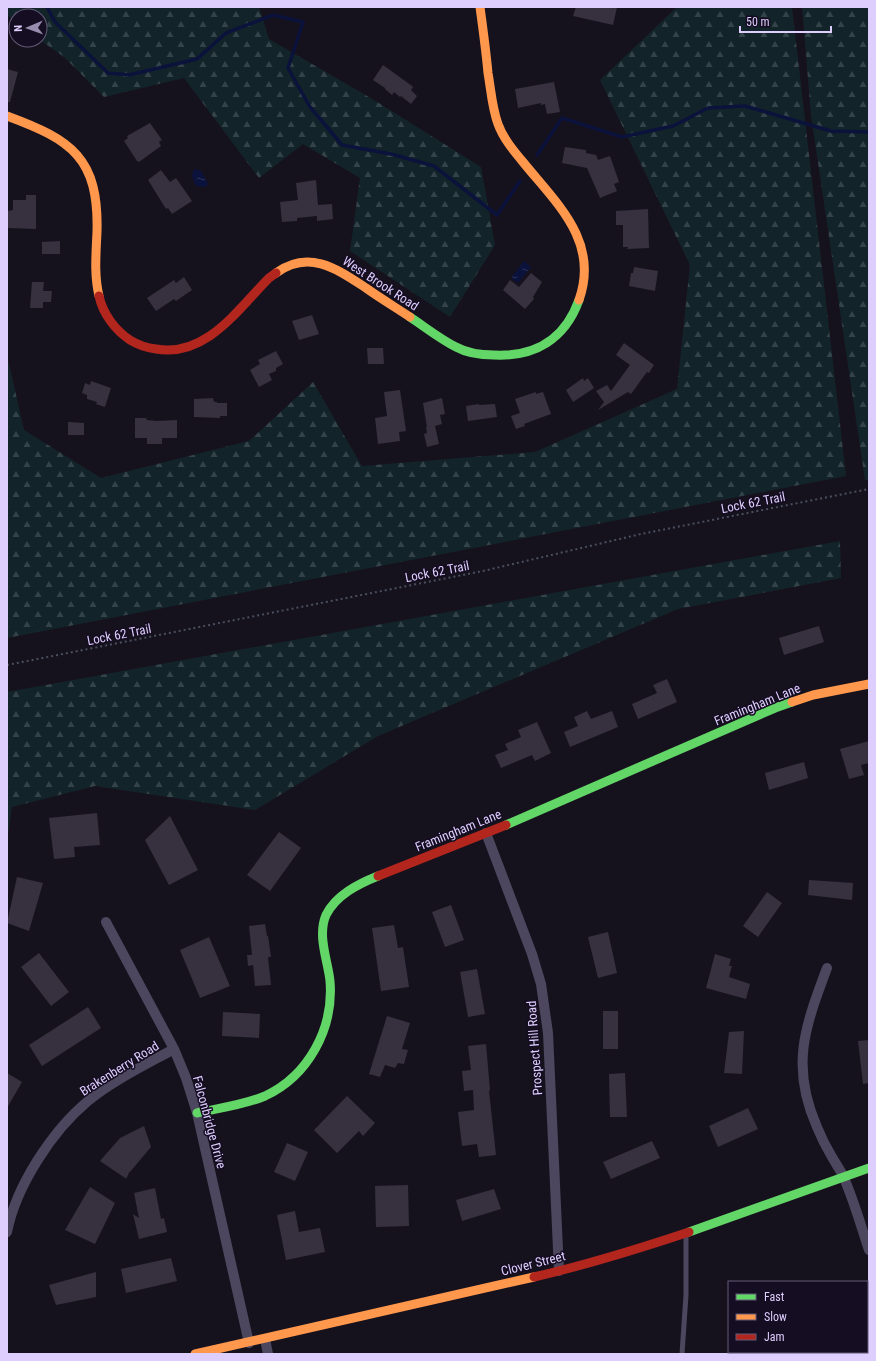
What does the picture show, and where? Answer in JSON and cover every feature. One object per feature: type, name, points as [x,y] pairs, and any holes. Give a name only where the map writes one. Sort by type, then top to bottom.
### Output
[{"type":"street","name":"West Brook Road","points":[[7,116],[58,138],[76,154],[84,164],[90,176],[96,200],[96,271],[99,296],[108,318],[125,336],[136,343],[156,350],[180,349],[201,343],[219,330],[269,278],[278,271],[287,266],[308,261],[319,262],[341,272],[456,347],[481,356],[509,356],[522,354],[546,343],[559,333],[568,322],[580,296],[583,282],[583,256],[577,234],[567,217],[509,145],[498,125],[492,101],[480,7]]},
{"type":"street","name":"Framingham Lane","points":[[197,1113],[251,1100],[271,1093],[287,1083],[302,1069],[312,1055],[322,1038],[331,999],[329,976],[322,944],[324,922],[327,914],[339,898],[359,884],[486,833],[775,708],[813,695],[869,684]]},
{"type":"street","name":"Prospect Hill Road","points":[[486,833],[532,954],[544,999],[548,1032],[559,1271]]},
{"type":"street","name":"Falconbridge Drive","points":[[106,922],[174,1049],[186,1078],[197,1113],[249,1342]]},
{"type":"street","points":[[827,968],[810,1012],[805,1030],[802,1057],[802,1078],[809,1109],[826,1147],[844,1177],[869,1250]]},
{"type":"street","name":"Brakenberry Road","points":[[7,1232],[17,1201],[27,1179],[41,1154],[68,1120],[88,1101],[112,1085],[174,1049]]},
{"type":"street","name":"Clover Street","points":[[195,1354],[559,1271],[656,1243],[869,1168]]},
{"type":"street","points":[[266,1339],[268,1354]]},
{"type":"lane","points":[[682,1354],[686,1295],[686,1232]]},
{"type":"path","name":"Lock 62 Trail","points":[[7,665],[483,571],[641,534],[869,489]]},
{"type":"green space","points":[[7,7],[259,7],[269,39],[374,100],[481,167],[495,245],[450,317],[350,251],[360,178],[303,144],[259,178],[184,78],[104,97],[64,57],[48,46],[48,8],[8,8],[8,16]]},
{"type":"green space","points":[[677,7],[792,7],[846,476],[7,638],[7,355],[24,430],[101,478],[249,441],[313,382],[362,466],[535,452],[677,389],[690,265],[600,80]]},
{"type":"green space","points":[[802,7],[869,7],[869,480],[865,480],[811,115]]},
{"type":"green space","points":[[840,541],[841,578],[678,609],[378,736],[255,810],[95,786],[12,807],[7,841],[7,692]]},
{"type":"water","points":[[195,169],[201,171],[208,183],[206,187],[196,186],[192,176]]},
{"type":"water","points":[[524,261],[531,267],[518,283],[511,278]]},
{"type":"building","points":[[576,7],[617,7],[613,25],[573,16]]},
{"type":"building","points":[[383,65],[413,87],[411,90],[417,96],[411,104],[394,92],[392,95],[373,80]]},
{"type":"building","points":[[7,69],[18,72],[10,102],[7,102]]},
{"type":"building","points":[[554,82],[560,112],[547,114],[545,104],[541,105],[541,103],[518,108],[515,89]]},
{"type":"building","points":[[150,123],[162,140],[159,142],[161,146],[139,162],[124,141],[128,138],[127,136]]},
{"type":"building","points":[[565,147],[586,150],[586,153],[596,155],[598,160],[610,156],[619,182],[614,184],[617,191],[600,198],[587,168],[562,163]]},
{"type":"building","points":[[161,170],[170,182],[176,178],[192,201],[172,214],[168,208],[166,209],[148,180]]},
{"type":"building","points":[[316,180],[318,205],[332,204],[333,219],[317,221],[317,216],[297,218],[297,221],[282,222],[280,202],[298,200],[296,183]]},
{"type":"building","points":[[26,195],[36,195],[36,229],[8,228],[8,211],[13,210],[13,200],[26,200]]},
{"type":"building","points":[[648,209],[649,248],[627,249],[628,247],[623,247],[623,225],[616,225],[616,211]]},
{"type":"building","points":[[60,241],[60,254],[42,254],[42,242]]},
{"type":"building","points":[[634,267],[658,271],[655,291],[629,286],[631,273],[633,273]]},
{"type":"building","points":[[531,273],[542,282],[533,297],[534,299],[525,309],[503,290],[510,280],[519,287]]},
{"type":"building","points":[[184,277],[192,290],[176,301],[174,299],[156,311],[147,298],[174,280],[176,283]]},
{"type":"building","points":[[32,282],[44,282],[43,291],[52,291],[51,302],[43,302],[43,308],[30,308]]},
{"type":"building","points":[[312,315],[319,334],[299,340],[292,321]]},
{"type":"building","points":[[624,343],[654,365],[631,394],[628,392],[598,410],[604,402],[596,391],[607,385],[611,391],[630,365],[616,355]]},
{"type":"building","points":[[367,348],[383,348],[384,364],[368,364]]},
{"type":"building","points":[[276,351],[283,364],[276,368],[276,371],[269,374],[272,380],[259,387],[250,370],[260,364],[258,360]]},
{"type":"building","points":[[583,378],[584,381],[588,378],[594,388],[573,402],[566,390]]},
{"type":"building","points":[[91,381],[111,388],[105,407],[96,404],[97,402],[87,399],[87,395],[82,393],[85,383],[90,385]]},
{"type":"building","points":[[400,390],[406,431],[399,432],[400,441],[378,444],[375,418],[387,416],[384,392]]},
{"type":"building","points":[[536,392],[536,394],[543,392],[551,414],[524,424],[525,426],[516,429],[511,416],[520,413],[515,399]]},
{"type":"building","points":[[213,398],[214,402],[227,403],[227,416],[220,416],[220,418],[194,417],[194,399]]},
{"type":"building","points":[[442,398],[445,414],[440,415],[442,424],[435,426],[439,444],[427,447],[424,434],[427,433],[427,427],[423,403]]},
{"type":"building","points":[[495,404],[497,417],[468,421],[466,406]]},
{"type":"building","points":[[135,418],[146,418],[147,420],[157,421],[177,420],[177,438],[162,438],[162,444],[147,444],[147,438],[135,438]]},
{"type":"building","points":[[68,422],[84,423],[84,435],[68,435]]},
{"type":"building","points":[[819,626],[824,642],[784,655],[779,638]]},
{"type":"building","points":[[667,679],[677,702],[638,719],[632,704],[657,693],[653,685]]},
{"type":"building","points":[[587,711],[591,719],[612,711],[618,727],[570,747],[564,732],[578,726],[574,717]]},
{"type":"building","points":[[537,722],[551,753],[535,761],[532,755],[501,768],[495,755],[508,750],[505,744],[521,737],[518,730]]},
{"type":"building","points":[[869,741],[869,763],[861,765],[864,775],[849,779],[840,749]]},
{"type":"building","points":[[804,762],[808,778],[769,790],[765,773]]},
{"type":"building","points":[[97,813],[100,845],[74,847],[75,857],[54,859],[49,818]]},
{"type":"building","points":[[170,816],[198,870],[169,885],[145,840]]},
{"type":"building","points":[[279,832],[301,848],[270,891],[247,875]]},
{"type":"building","points":[[17,877],[43,883],[29,931],[7,923]]},
{"type":"building","points":[[809,880],[853,883],[852,900],[808,895]]},
{"type":"building","points":[[767,892],[782,903],[758,937],[743,926]]},
{"type":"building","points":[[451,905],[464,940],[445,947],[432,912]]},
{"type":"building","points":[[265,924],[271,957],[268,957],[271,985],[255,986],[253,965],[248,966],[247,955],[252,955],[249,926]]},
{"type":"building","points":[[394,925],[398,948],[403,947],[409,987],[381,991],[372,928]]},
{"type":"building","points":[[608,932],[617,973],[598,978],[588,937]]},
{"type":"building","points":[[209,937],[230,986],[200,998],[180,950]]},
{"type":"building","points":[[39,953],[69,992],[51,1006],[21,967]]},
{"type":"building","points":[[715,954],[731,959],[729,966],[732,966],[729,977],[750,984],[746,999],[706,988]]},
{"type":"building","points":[[477,969],[485,1014],[468,1017],[460,972]]},
{"type":"building","points":[[88,1007],[101,1028],[42,1066],[29,1045]]},
{"type":"building","points":[[603,1011],[618,1011],[618,1049],[603,1049]]},
{"type":"building","points":[[223,1012],[260,1014],[259,1038],[222,1036]]},
{"type":"building","points":[[387,1016],[410,1023],[402,1049],[408,1050],[404,1064],[398,1063],[395,1068],[385,1065],[380,1077],[369,1074]]},
{"type":"building","points":[[744,1031],[742,1074],[724,1073],[729,1032]]},
{"type":"building","points":[[869,1040],[869,1083],[863,1084],[858,1041]]},
{"type":"building","points":[[486,1044],[489,1091],[496,1155],[479,1157],[477,1144],[462,1146],[458,1112],[474,1110],[473,1090],[464,1091],[462,1071],[471,1070],[468,1046]]},
{"type":"building","points":[[7,1073],[22,1082],[7,1108]]},
{"type":"building","points":[[625,1073],[627,1117],[610,1117],[609,1074]]},
{"type":"building","points":[[347,1096],[375,1123],[363,1136],[359,1131],[337,1153],[314,1130]]},
{"type":"building","points":[[748,1108],[758,1129],[718,1147],[709,1126]]},
{"type":"building","points":[[144,1126],[151,1147],[130,1171],[126,1179],[100,1161],[120,1138]]},
{"type":"building","points":[[652,1141],[660,1158],[611,1179],[603,1162]]},
{"type":"building","points":[[287,1143],[308,1152],[295,1181],[274,1172]]},
{"type":"building","points":[[408,1185],[409,1226],[376,1227],[375,1186]]},
{"type":"building","points":[[90,1187],[115,1203],[95,1244],[65,1230]]},
{"type":"building","points":[[155,1188],[161,1219],[164,1218],[167,1232],[139,1239],[133,1214],[139,1218],[134,1193]]},
{"type":"building","points":[[494,1189],[501,1209],[462,1221],[456,1200]]},
{"type":"building","points":[[295,1211],[299,1232],[320,1228],[325,1252],[286,1260],[277,1215]]},
{"type":"building","points":[[171,1258],[177,1281],[126,1293],[121,1269]]},
{"type":"building","points":[[96,1272],[96,1297],[56,1305],[49,1285]]},
{"type":"waterway","points":[[47,7],[55,22],[108,73],[129,75],[197,59],[226,33],[273,15],[303,22],[288,68],[310,107],[342,145],[391,154],[434,166],[497,215],[520,181]]},
{"type":"waterway","points":[[537,155],[562,118],[622,137],[673,126],[708,108],[745,106],[831,131],[869,132]]},
{"type":"traffic: fast","points":[[410,317],[460,349],[479,354],[509,355],[523,353],[547,343],[566,325],[579,300]]},
{"type":"traffic: fast","points":[[506,825],[775,708],[792,702]]},
{"type":"traffic: fast","points":[[197,1113],[240,1104],[265,1096],[294,1076],[306,1063],[323,1033],[328,1016],[330,981],[323,940],[326,915],[330,908],[348,891],[378,876]]},
{"type":"traffic: fast","points":[[689,1232],[869,1168]]},
{"type":"traffic: slow","points":[[480,7],[488,73],[494,112],[498,124],[512,148],[561,208],[579,241],[584,259],[584,279],[579,300]]},
{"type":"traffic: slow","points":[[7,116],[49,134],[65,144],[77,155],[87,169],[93,186],[96,207],[96,272],[99,296]]},
{"type":"traffic: slow","points":[[276,273],[288,266],[300,263],[311,262],[322,264],[344,274],[410,317]]},
{"type":"traffic: slow","points":[[792,702],[813,695],[869,684]]},
{"type":"traffic: slow","points":[[195,1354],[534,1277]]},
{"type":"traffic: jam","points":[[99,296],[103,309],[110,321],[130,340],[149,348],[174,350],[190,346],[206,339],[233,316],[269,278],[276,273]]},
{"type":"traffic: jam","points":[[378,876],[506,825]]},
{"type":"traffic: jam","points":[[534,1277],[651,1245],[689,1232]]}]
